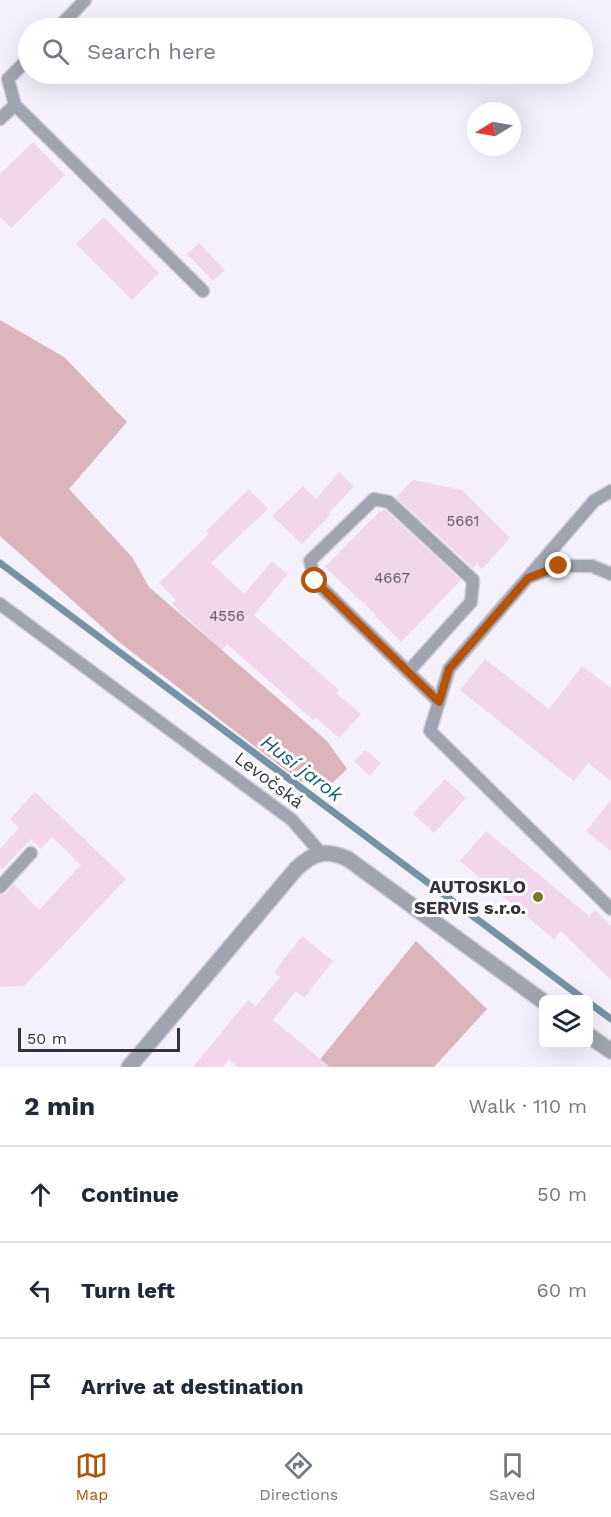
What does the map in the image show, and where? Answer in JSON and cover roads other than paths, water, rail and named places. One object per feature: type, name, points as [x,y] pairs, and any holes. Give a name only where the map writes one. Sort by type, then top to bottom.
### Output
[{"type":"street","points":[[129,1067],[296,869],[308,858],[321,853],[335,854],[348,859],[539,999]]},
{"type":"street","points":[[593,1038],[611,1051]]},
{"type":"lane","points":[[68,18],[85,0]]},
{"type":"lane","points":[[18,68],[8,79],[15,105],[203,291]]},
{"type":"lane","points":[[0,119],[15,105]]},
{"type":"lane","points":[[611,491],[594,501],[449,669],[430,731],[611,909]]},
{"type":"lane","points":[[408,672],[471,602],[473,580],[390,502],[374,498],[310,561],[315,581],[408,672],[439,702]]},
{"type":"lane","points":[[528,578],[559,566],[592,566],[611,574]]},
{"type":"lane","name":"Levočská","points":[[0,604],[292,820],[321,853]]},
{"type":"lane","points":[[0,887],[31,853]]},
{"type":"waterway","name":"Husí jarok","points":[[0,563],[578,995]]},
{"type":"waterway","name":"Husí jarok","points":[[593,1006],[611,1019]]},
{"type":"place","name":"AUTOSKLO SERVIS s.r.o.","points":[[538,897]]}]
